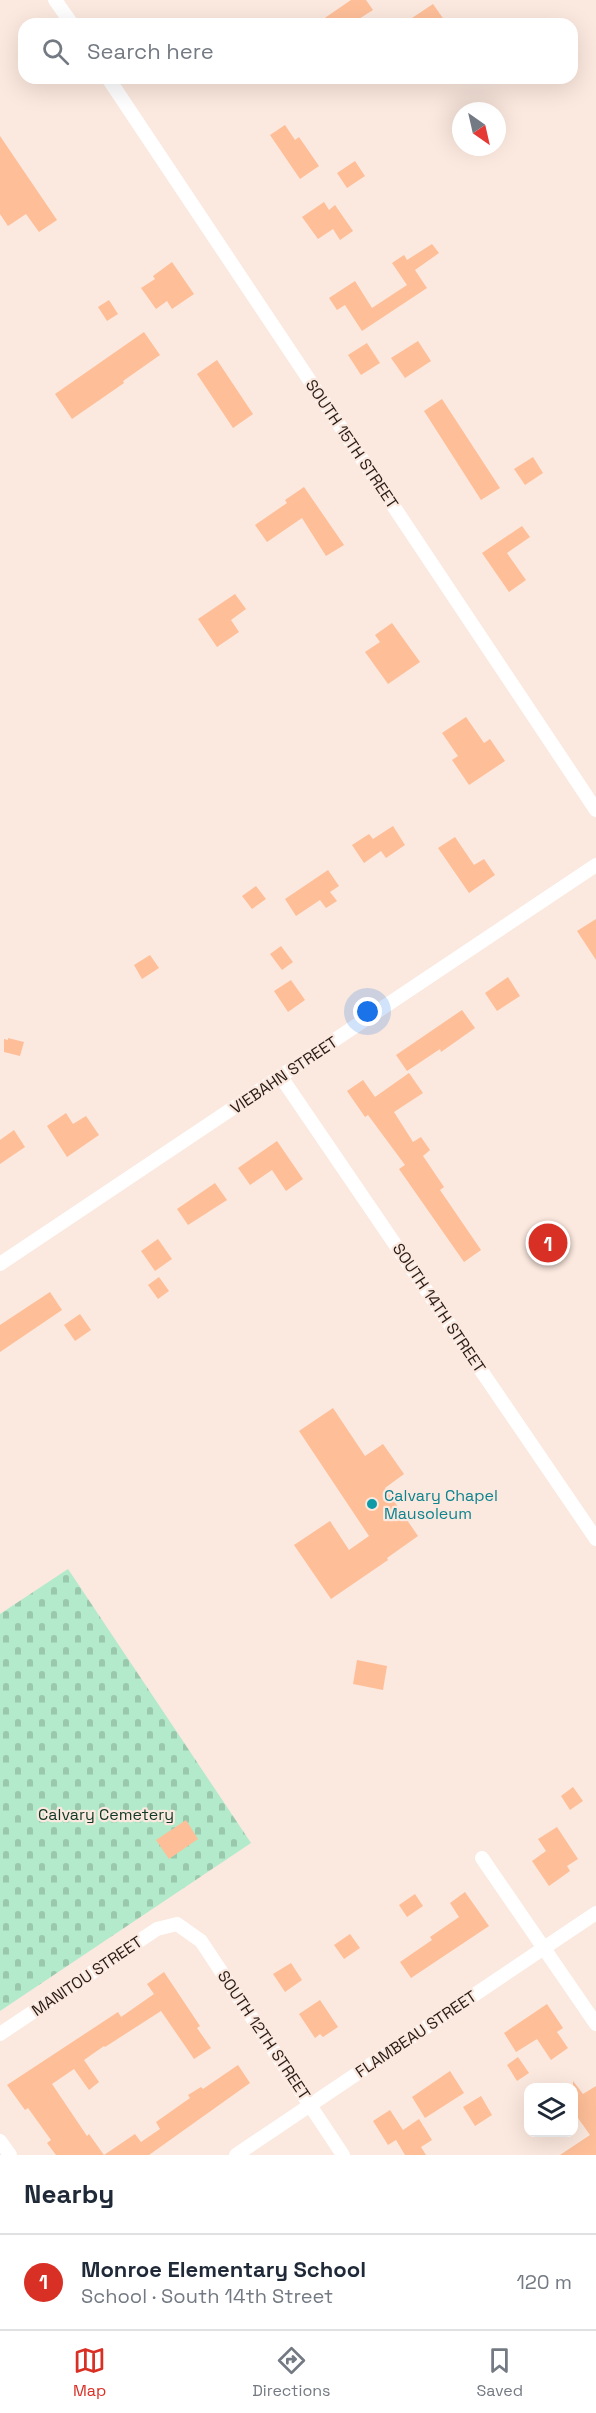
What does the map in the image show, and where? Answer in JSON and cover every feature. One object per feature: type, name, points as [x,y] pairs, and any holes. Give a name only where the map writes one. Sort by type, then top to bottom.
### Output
[{"type":"street","points":[[55,0],[68,18]]},
{"type":"street","name":"SOUTH 15TH STREET","points":[[112,84],[596,810]]},
{"type":"street","name":"VIEBAHN STREET","points":[[0,1264],[596,865]]},
{"type":"street","name":"SOUTH 14TH STREET","points":[[281,1077],[596,1539]]},
{"type":"street","points":[[482,1858],[596,2024]]},
{"type":"street","name":"FLAMBEAU STREET","points":[[236,2155],[596,1913]]},
{"type":"street","name":"MANITOU STREET","points":[[0,2034],[157,1929],[177,1924]]},
{"type":"street","name":"SOUTH 12TH STREET","points":[[177,1924],[201,1941],[343,2155]]},
{"type":"street","points":[[0,2141],[10,2155]]},
{"type":"green space","name":"Calvary Cemetery","points":[[68,1569],[251,1843],[0,2011],[0,1614]]},
{"type":"building","points":[[351,0],[366,0],[373,10],[360,18],[325,18]]},
{"type":"building","points":[[433,4],[443,18],[412,18]]},
{"type":"building","points":[[285,125],[295,140],[299,137],[319,166],[300,179],[270,135]]},
{"type":"building","points":[[0,136],[57,220],[39,232],[26,214],[8,226],[0,214]]},
{"type":"building","points":[[355,161],[365,176],[347,188],[337,173]]},
{"type":"building","points":[[324,202],[329,210],[335,205],[353,231],[340,240],[333,229],[318,239],[302,217]]},
{"type":"building","points":[[432,244],[439,253],[415,270],[427,288],[362,331],[345,305],[337,310],[329,298],[355,281],[372,308],[407,285],[392,263],[404,255],[407,260]]},
{"type":"building","points":[[172,262],[194,294],[172,309],[167,301],[156,309],[141,288],[155,279],[153,276]]},
{"type":"building","points":[[109,300],[118,314],[107,321],[98,307]]},
{"type":"building","points":[[144,332],[160,355],[72,419],[55,394]]},
{"type":"building","points":[[418,341],[431,361],[405,378],[391,358]]},
{"type":"building","points":[[367,343],[380,363],[361,375],[348,355]]},
{"type":"building","points":[[217,360],[253,414],[233,428],[197,374]]},
{"type":"building","points":[[442,399],[500,488],[481,500],[424,411]]},
{"type":"building","points":[[533,457],[543,473],[525,485],[514,469]]},
{"type":"building","points":[[304,487],[344,545],[326,556],[302,518],[267,542],[255,525],[287,503],[285,500]]},
{"type":"building","points":[[522,526],[530,537],[507,553],[526,580],[509,592],[482,553]]},
{"type":"building","points":[[235,594],[246,609],[231,620],[239,632],[217,647],[198,619]]},
{"type":"building","points":[[392,623],[420,662],[388,684],[365,652],[380,642],[375,635]]},
{"type":"building","points":[[466,717],[484,743],[490,739],[505,761],[469,785],[452,760],[458,756],[442,733]]},
{"type":"building","points":[[393,826],[405,845],[386,858],[381,851],[364,863],[352,845],[369,834],[373,839]]},
{"type":"building","points":[[455,837],[474,865],[484,859],[495,875],[469,893],[438,848]]},
{"type":"building","points":[[328,870],[339,886],[330,892],[337,901],[326,908],[320,900],[296,916],[285,899]]},
{"type":"building","points":[[256,886],[266,899],[252,909],[242,896]]},
{"type":"building","points":[[596,919],[596,960],[577,931]]},
{"type":"building","points":[[281,946],[293,962],[282,970],[270,954]]},
{"type":"building","points":[[150,955],[159,968],[142,979],[134,965]]},
{"type":"building","points":[[508,977],[520,996],[497,1011],[485,993]]},
{"type":"building","points":[[291,980],[305,1000],[288,1012],[274,991]]},
{"type":"building","points":[[462,1010],[475,1028],[441,1052],[440,1049],[407,1071],[396,1055]]},
{"type":"building","points":[[8,1038],[24,1042],[20,1056],[4,1052],[4,1039],[8,1040]]},
{"type":"building","points":[[409,1073],[423,1093],[394,1112],[413,1142],[421,1137],[430,1150],[423,1156],[444,1187],[440,1190],[481,1250],[464,1262],[399,1169],[405,1165],[368,1115],[365,1117],[347,1091],[363,1080],[375,1097]]},
{"type":"building","points":[[66,1113],[73,1124],[86,1116],[99,1135],[67,1157],[47,1126]]},
{"type":"building","points":[[14,1130],[25,1147],[0,1164],[0,1140]]},
{"type":"building","points":[[277,1141],[303,1179],[286,1191],[272,1170],[250,1185],[238,1168]]},
{"type":"building","points":[[215,1183],[227,1200],[188,1225],[177,1209]]},
{"type":"building","points":[[158,1239],[172,1259],[155,1271],[141,1251]]},
{"type":"building","points":[[159,1277],[169,1291],[158,1299],[148,1285]]},
{"type":"building","points":[[50,1292],[62,1310],[0,1352],[0,1325]]},
{"type":"building","points":[[80,1314],[91,1330],[75,1341],[64,1325]]},
{"type":"building","name":"Calvary Chapel Mausoleum","points":[[333,1408],[365,1456],[383,1444],[404,1474],[385,1488],[418,1536],[387,1558],[388,1560],[331,1599],[294,1545],[330,1521],[349,1550],[369,1536],[299,1431]]},
{"type":"building","points":[[357,1660],[387,1666],[383,1690],[353,1684]]},
{"type":"building","points":[[573,1787],[583,1801],[570,1810],[561,1796]]},
{"type":"building","points":[[186,1820],[198,1839],[169,1859],[156,1840]]},
{"type":"building","points":[[557,1827],[578,1859],[567,1866],[570,1871],[549,1886],[532,1861],[546,1851],[538,1839]]},
{"type":"building","points":[[465,1892],[489,1926],[411,1978],[400,1962],[432,1940],[430,1937],[459,1917],[450,1903]]},
{"type":"building","points":[[415,1894],[423,1906],[407,1917],[399,1905]]},
{"type":"building","points":[[350,1934],[360,1948],[344,1959],[334,1945]]},
{"type":"building","points":[[291,1963],[302,1980],[285,1992],[273,1974]]},
{"type":"building","points":[[164,1972],[200,2026],[197,2028],[211,2048],[194,2059],[161,2011],[104,2046],[84,2060],[99,2082],[89,2090],[74,2069],[52,2084],[87,2136],[89,2134],[104,2155],[56,2155],[47,2143],[51,2140],[28,2108],[25,2110],[7,2085],[118,2012],[121,2017],[154,1994],[147,1984]]},
{"type":"building","points":[[320,2000],[338,2027],[323,2037],[320,2034],[315,2038],[299,2014]]},
{"type":"building","points":[[547,2004],[563,2028],[557,2032],[568,2048],[551,2060],[537,2039],[516,2052],[504,2033]]},
{"type":"building","points":[[518,2057],[529,2073],[517,2081],[507,2065]]},
{"type":"building","points":[[238,2065],[250,2083],[149,2155],[104,2155],[135,2134],[141,2142],[160,2129],[156,2122],[190,2098],[188,2095],[201,2087],[203,2089]]},
{"type":"building","points":[[450,2071],[464,2093],[425,2118],[412,2097]]},
{"type":"building","points":[[596,2086],[596,2155],[560,2155],[590,2135],[578,2118],[578,2088],[583,2094]]},
{"type":"building","points":[[481,2096],[492,2115],[475,2126],[463,2107]]},
{"type":"building","points":[[390,2110],[403,2130],[419,2119],[432,2140],[421,2147],[426,2155],[405,2155],[396,2140],[388,2145],[373,2121]]},
{"type":"place","name":"Monroe Elementary School","points":[[548,1243]]},
{"type":"place","name":"Calvary Chapel Mausoleum","points":[[372,1504]]}]
